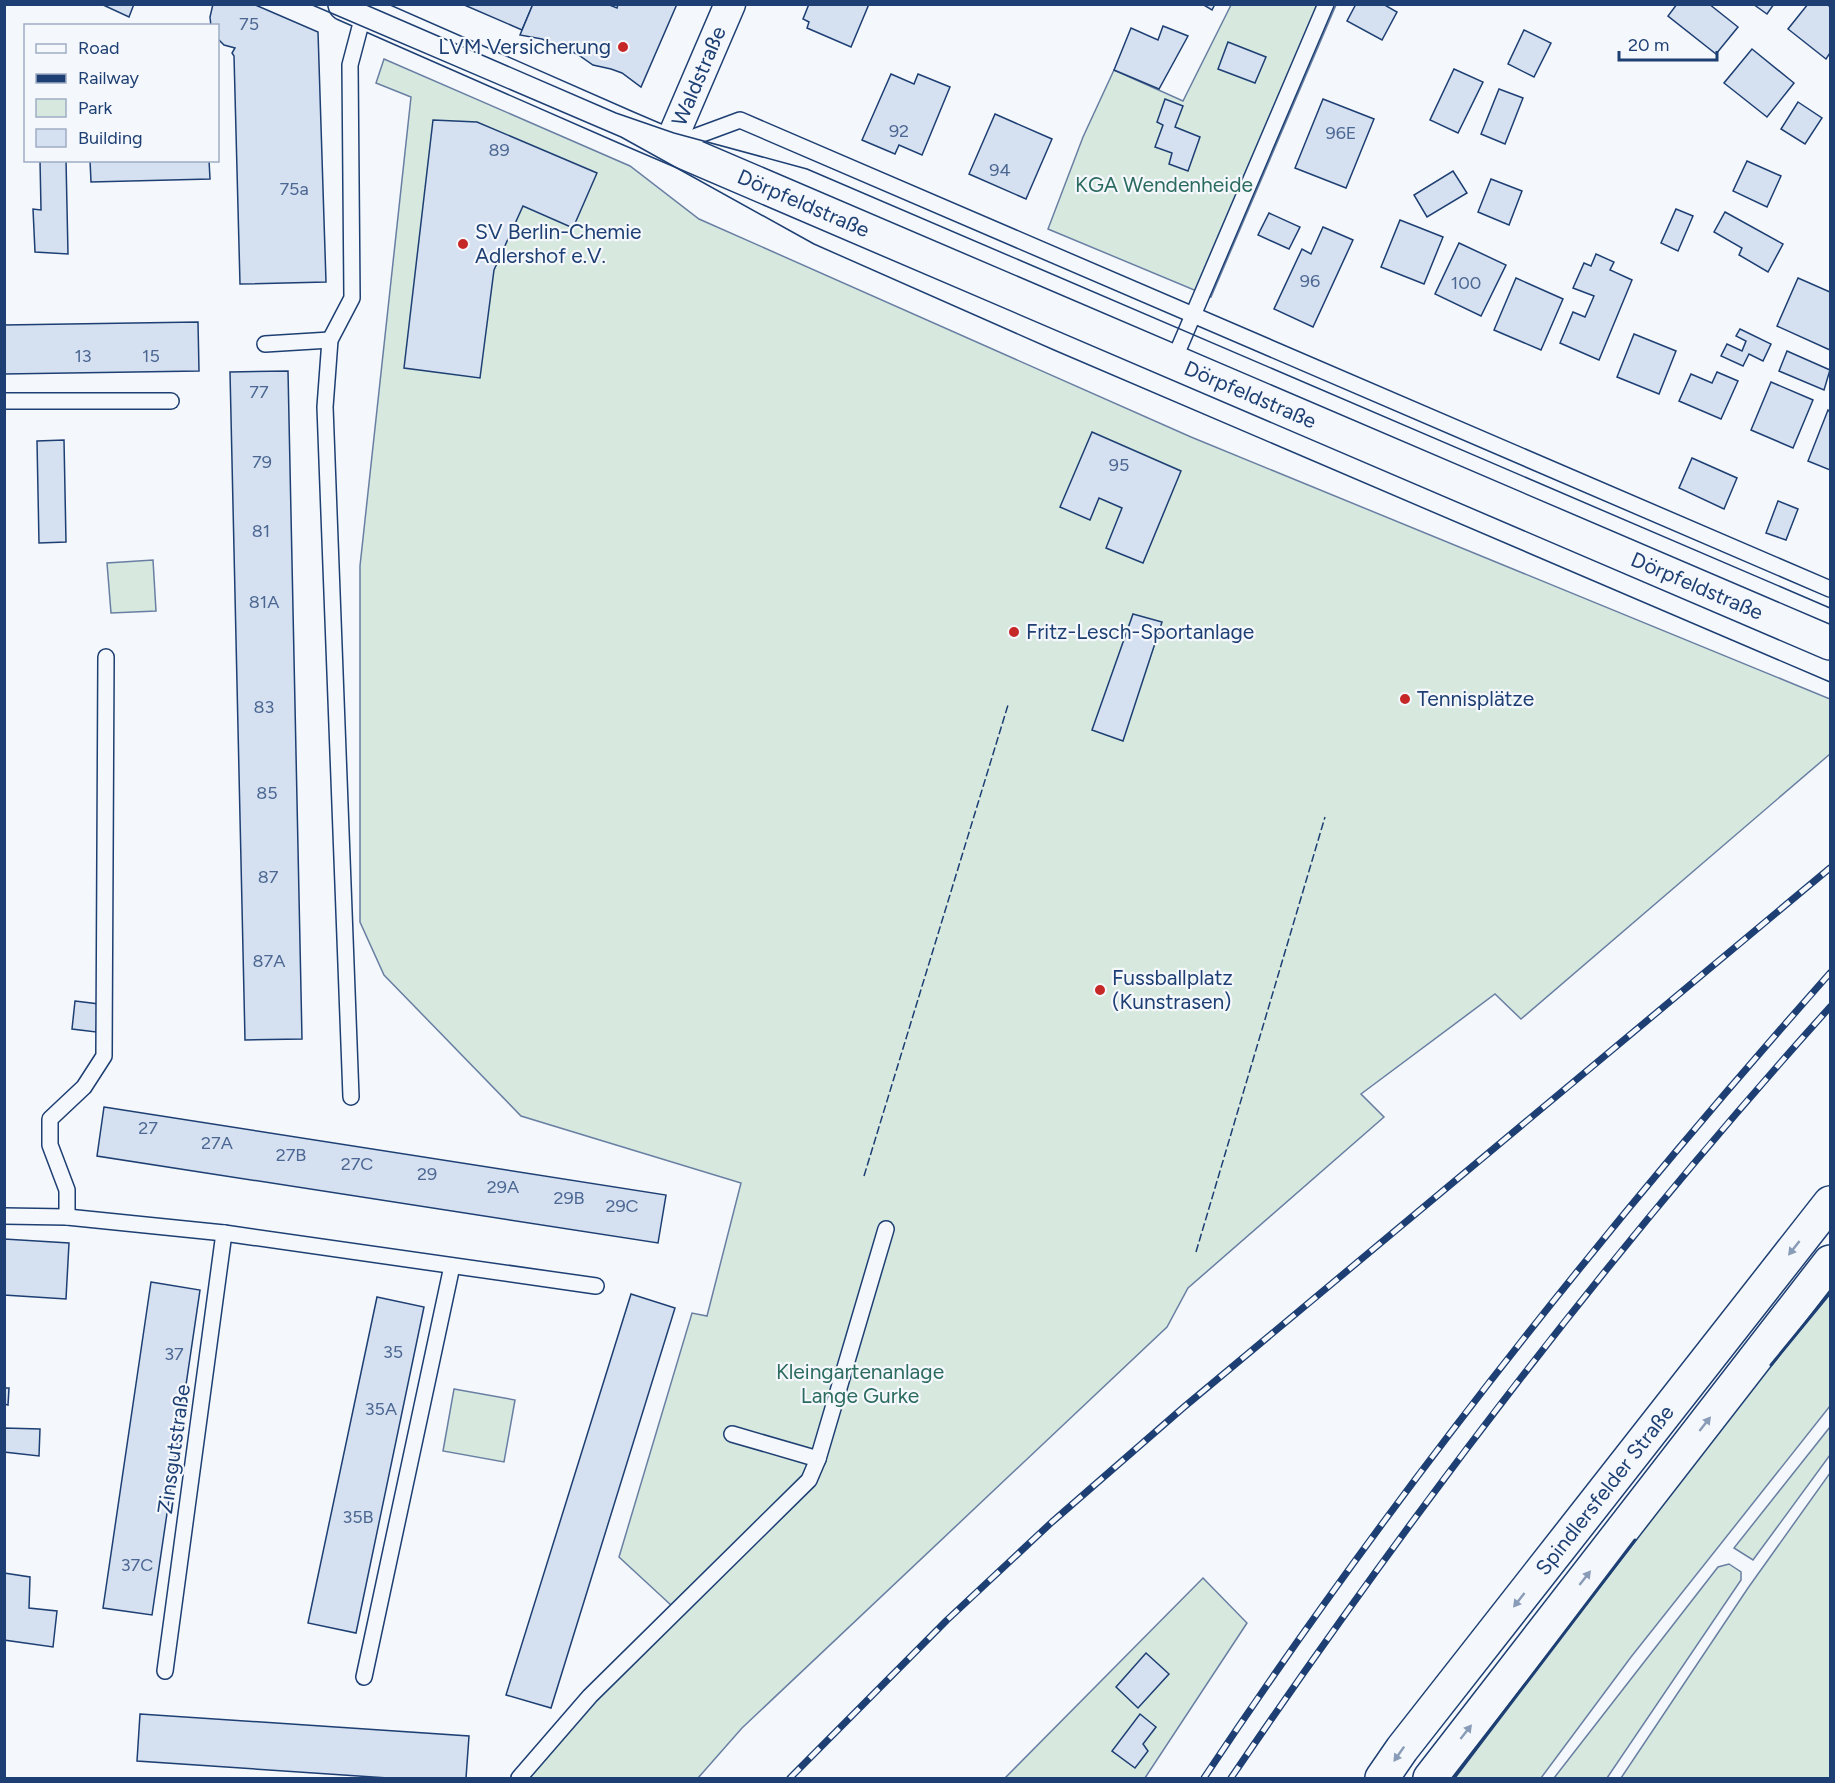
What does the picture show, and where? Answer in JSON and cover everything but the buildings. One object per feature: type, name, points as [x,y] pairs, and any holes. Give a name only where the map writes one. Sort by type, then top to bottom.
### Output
[{"type":"main road","name":"Dörpfeldstraße","points":[[355,8],[669,146],[1830,643]]},
{"type":"main road","name":"Spindlersfelder Straße","points":[[1382,1779],[1410,1740],[1830,1203]]},
{"type":"main road","name":"Spindlersfelder Straße","points":[[1430,1779],[1830,1262]]},
{"type":"street","name":"Waldstraße","points":[[669,146],[730,4]]},
{"type":"lane","points":[[1173,362],[1326,4]]},
{"type":"lane","points":[[351,1097],[325,407],[330,340],[352,298],[350,65],[355,8]]},
{"type":"lane","points":[[669,146],[740,120],[1192,315],[1829,585]]},
{"type":"lane","points":[[265,344],[330,340]]},
{"type":"lane","points":[[4,401],[171,401]]},
{"type":"lane","points":[[66,1217],[67,1190],[50,1145],[50,1119],[84,1087],[104,1056],[106,657]]},
{"type":"lane","points":[[4,1216],[66,1217],[224,1233],[596,1286]]},
{"type":"lane","points":[[519,1779],[590,1696],[809,1480],[818,1459],[886,1229]]},
{"type":"lane","name":"Zinsgutstraße","points":[[165,1671],[224,1233]]},
{"type":"lane","points":[[364,1677],[452,1266]]},
{"type":"lane","points":[[732,1434],[818,1459]]},
{"type":"green space","name":"KGA Wendenheide","points":[[1231,5],[1336,5],[1211,297],[1048,229],[1083,137],[1114,70],[1183,101]]},
{"type":"green space","name":"Fritz-Lesch-Sportanlage","points":[[384,59],[630,166],[699,219],[1191,437],[1830,699],[1830,754],[1521,1019],[1495,994],[1361,1094],[1384,1117],[1188,1288],[1167,1327],[742,1728],[698,1778],[517,1778],[672,1606],[619,1557],[692,1313],[707,1316],[741,1183],[521,1116],[384,975],[360,922],[360,566],[411,97],[376,83]]},
{"type":"green space","points":[[153,560],[156,611],[111,613],[107,563]]},
{"type":"green space","points":[[1830,1293],[1830,1406],[1631,1657],[1541,1778],[1454,1778],[1719,1429]]},
{"type":"green space","points":[[454,1389],[515,1400],[504,1462],[443,1451]]},
{"type":"green space","points":[[1830,1427],[1830,1455],[1753,1560],[1734,1548]]},
{"type":"green space","points":[[1830,1473],[1830,1778],[1621,1778],[1748,1588]]},
{"type":"green space","points":[[1729,1564],[1741,1572],[1741,1580],[1607,1778],[1554,1778],[1718,1567]]},
{"type":"green space","points":[[1203,1578],[1247,1623],[1145,1778],[1005,1778]]},
{"type":"tram line","points":[[310,4],[621,137],[814,244],[1054,350],[1830,682]]},
{"type":"tram line","points":[[364,4],[616,113],[674,133],[807,169],[1830,608]]},
{"type":"railway","points":[[790,1778],[947,1620],[1052,1522],[1184,1407],[1830,868]]},
{"type":"railway","points":[[1204,1778],[1349,1569],[1503,1365],[1664,1166],[1830,973]]},
{"type":"railway","points":[[1231,1778],[1371,1578],[1517,1382],[1670,1192],[1830,1007]]},
{"type":"fence","points":[[864,1176],[1008,705]]},
{"type":"fence","points":[[1196,1252],[1325,817]]},
{"type":"wall","points":[[1771,1365],[1830,1293]]},
{"type":"wall","points":[[1454,1778],[1635,1540]]},
{"type":"place","name":"LVM Versicherung","points":[[623,47]]},
{"type":"place","name":"SV Berlin-Chemie Adlershof e.V.","points":[[463,244]]},
{"type":"place","name":"Fritz-Lesch-Sportanlage","points":[[1014,632]]},
{"type":"place","name":"Tennisplätze","points":[[1405,699]]},
{"type":"place","name":"Fussballplatz (Kunstrasen)","points":[[1100,990]]},
{"type":"park label","name":"Kleingartenanlage Lange Gurke","points":[[860,1384]]}]
